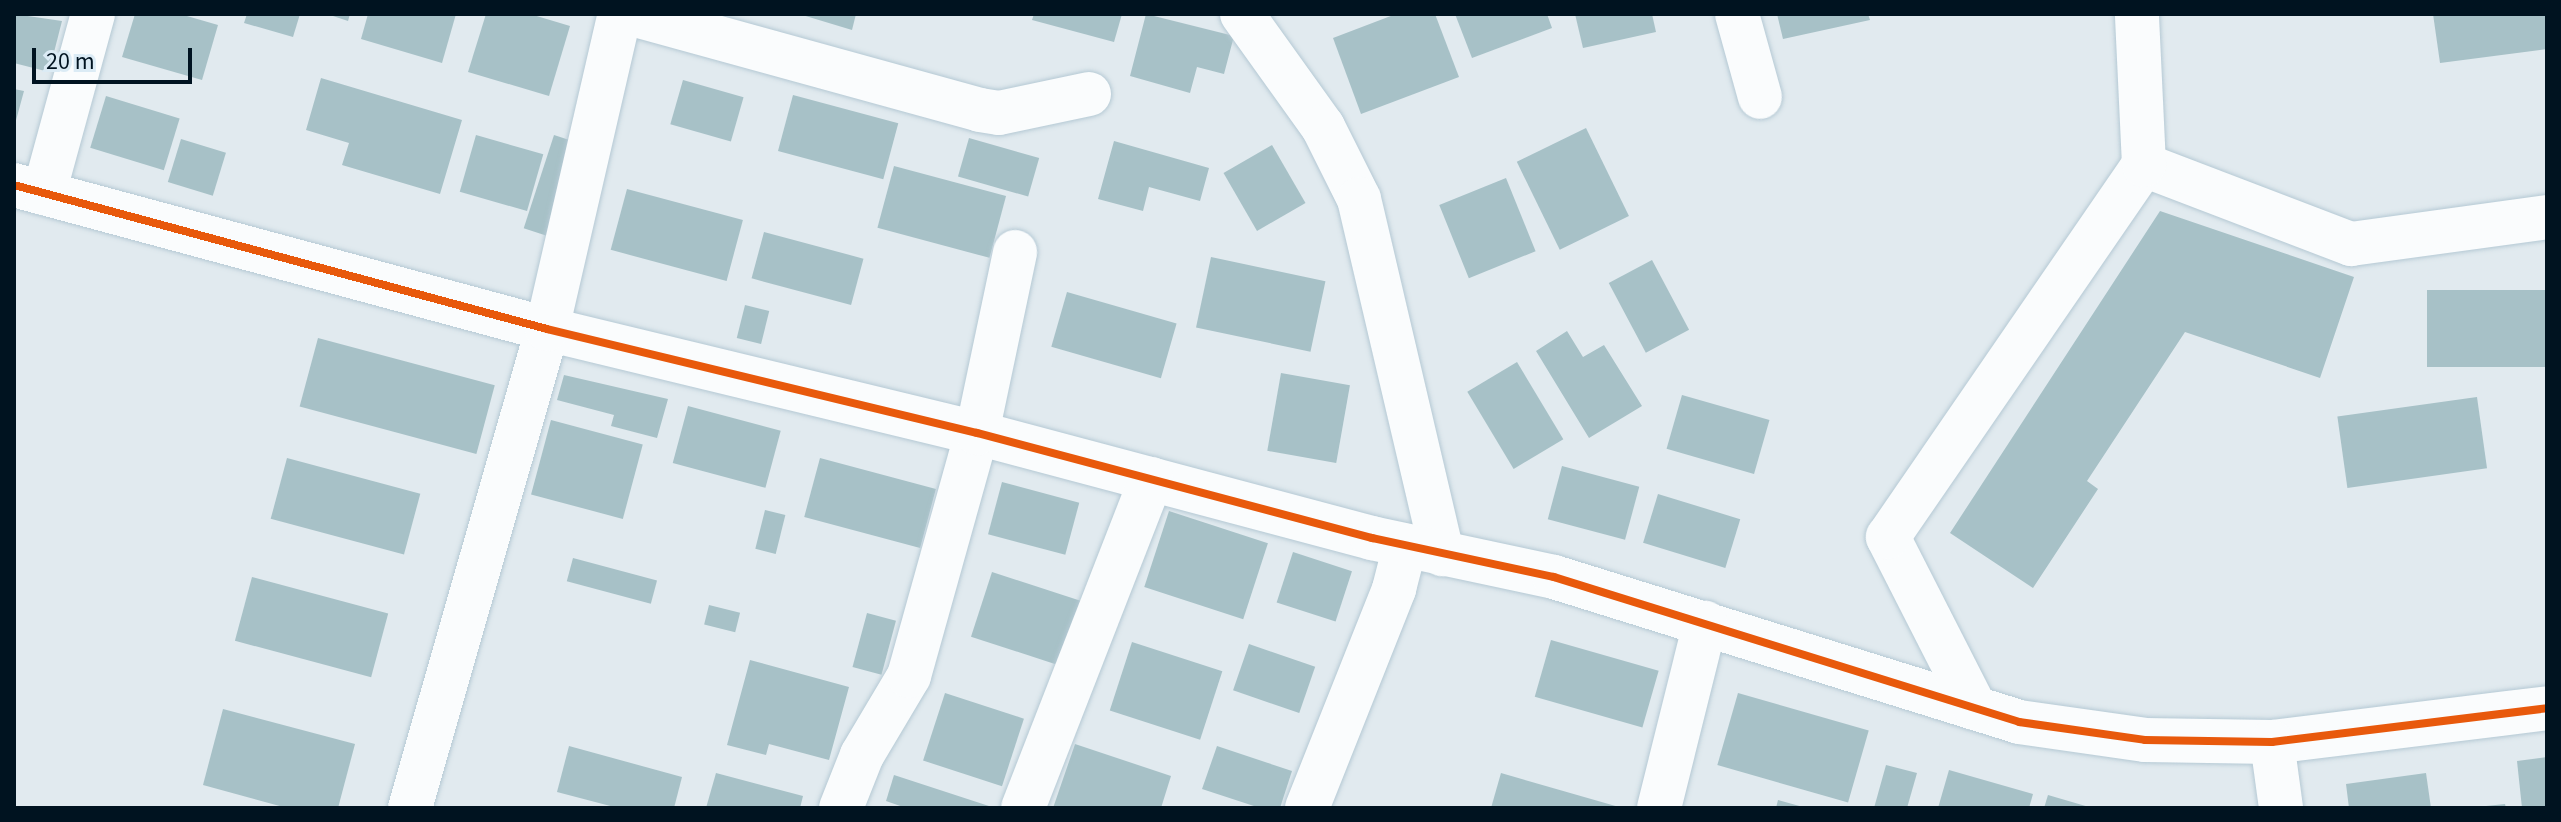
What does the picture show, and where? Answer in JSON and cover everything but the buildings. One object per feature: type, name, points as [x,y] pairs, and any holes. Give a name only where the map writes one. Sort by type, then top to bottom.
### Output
[{"type":"street","points":[[93,14],[29,189],[547,329],[977,433],[1424,550],[1554,577],[2019,722],[2145,740],[2272,742],[2547,708]]},
{"type":"street","points":[[410,808],[547,329],[620,14]]},
{"type":"street","points":[[632,14],[980,110],[999,113],[1089,94]]},
{"type":"street","points":[[1242,14],[1323,127],[1359,199],[1424,550],[1394,589],[1307,808]]},
{"type":"street","points":[[1737,14],[1760,97]]},
{"type":"street","points":[[1975,708],[1888,537],[2144,165],[2137,14]]},
{"type":"street","points":[[2144,165],[2351,244],[2547,217]]},
{"type":"street","points":[[841,808],[862,755],[909,676],[977,433],[1015,252]]},
{"type":"street","points":[[1023,808],[1151,479]]},
{"type":"street","points":[[1659,808],[1705,623]]},
{"type":"street","points":[[2272,742],[2281,808]]},
{"type":"cycle path","points":[[14,185],[547,329],[977,433],[1372,538],[1554,577],[2019,722],[2145,740],[2272,742],[2547,708]]}]
